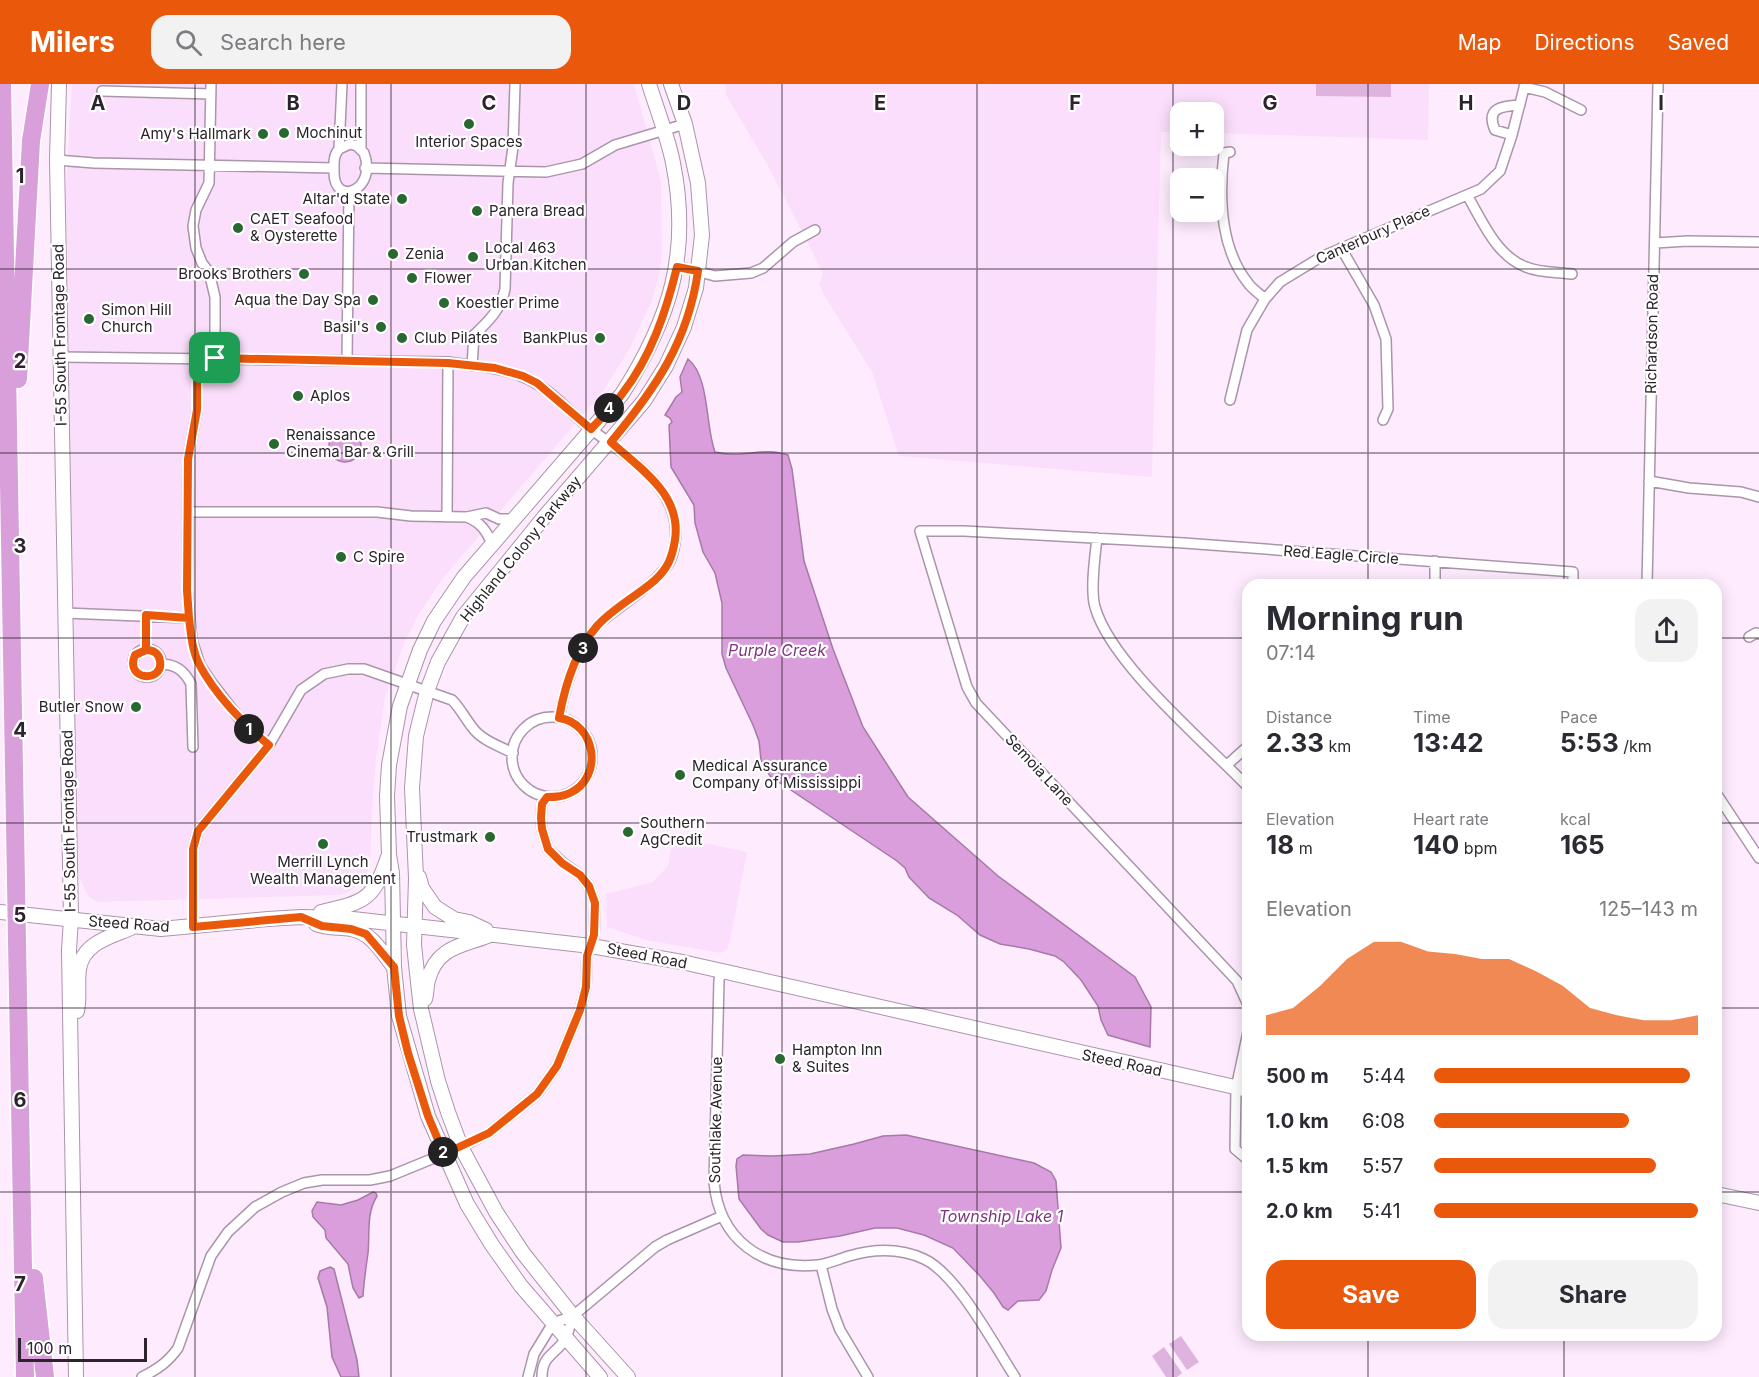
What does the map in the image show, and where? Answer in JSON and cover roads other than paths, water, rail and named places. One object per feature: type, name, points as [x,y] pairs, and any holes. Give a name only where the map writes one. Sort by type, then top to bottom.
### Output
[{"type":"highway","points":[[2,84],[25,1377]]},
{"type":"highway","points":[[10,551],[31,152],[40,84]]},
{"type":"highway","points":[[23,1245],[34,1278],[45,1377]]},
{"type":"street","name":"I-55 South Frontage Road","points":[[59,84],[57,160],[71,919],[69,950],[76,1377]]},
{"type":"street","points":[[342,84],[339,149],[334,158],[334,178],[337,185],[349,192],[363,185],[365,168],[366,157],[361,149],[361,84]]},
{"type":"street","points":[[472,366],[474,335],[491,320],[504,297],[515,84]]},
{"type":"street","name":"Highland Colony Parkway","points":[[600,1377],[521,1286],[492,1245],[467,1204],[428,1116],[399,1016],[394,967],[392,873],[389,855],[389,765],[394,729],[407,684],[420,650],[447,600],[492,544],[622,394],[642,363],[660,326],[677,267],[680,242],[679,197],[673,161],[649,84]]},
{"type":"street","name":"Highland Colony Parkway","points":[[628,1377],[573,1316],[523,1252],[496,1212],[461,1147],[438,1081],[421,1009],[414,945],[415,856],[412,788],[416,736],[427,691],[448,643],[474,602],[645,401],[672,356],[691,305],[702,235],[698,183],[685,124],[671,84]]},
{"type":"street","name":"Richardson Road","points":[[1647,579],[1658,84]]},
{"type":"street","points":[[1525,86],[1545,92],[1581,110]]},
{"type":"street","name":"Canterbury Place","points":[[1230,399],[1247,330],[1265,299],[1280,282],[1321,257],[1481,189],[1500,171],[1525,86]]},
{"type":"street","points":[[102,91],[211,89],[209,183],[196,210],[193,225],[196,248],[202,263],[209,272],[215,297],[215,358]]},
{"type":"street","points":[[1512,135],[1496,130],[1492,123],[1494,112],[1502,106],[1520,105]]},
{"type":"street","points":[[365,168],[546,172],[564,170],[582,164],[615,146],[685,124]]},
{"type":"street","points":[[339,149],[350,144],[361,149]]},
{"type":"street","points":[[1230,152],[1224,153],[1223,162],[1222,202],[1227,239],[1248,284],[1265,299]]},
{"type":"street","points":[[57,160],[94,163],[334,168]]},
{"type":"street","points":[[347,361],[349,192]]},
{"type":"street","points":[[1467,195],[1504,253],[1525,267],[1548,272],[1572,273]]},
{"type":"street","points":[[677,267],[715,276],[752,273],[763,268],[793,242],[815,230]]},
{"type":"street","points":[[1655,243],[1759,242]]},
{"type":"street","points":[[1341,248],[1374,305],[1386,339],[1388,409],[1383,420]]},
{"type":"street","points":[[60,357],[448,363],[508,372],[537,383],[591,429],[611,442],[657,483],[672,505],[676,531],[672,558],[656,579],[598,625],[589,637],[576,659],[564,693],[559,718]]},
{"type":"street","points":[[197,360],[197,410],[188,459],[187,590],[194,650],[200,665],[242,722],[269,745]]},
{"type":"street","points":[[447,516],[448,363]]},
{"type":"street","points":[[1649,481],[1759,496]]},
{"type":"street","points":[[188,512],[377,512],[411,516],[467,517],[486,513],[499,519],[514,519]]},
{"type":"street","points":[[467,517],[478,522],[492,544]]},
{"type":"street","name":"Semoia Lane","points":[[964,531],[920,531],[967,687],[976,703],[1237,981],[1242,992]]},
{"type":"street","name":"Red Eagle Circle","points":[[964,531],[1435,561],[1573,572],[1573,579]]},
{"type":"street","points":[[1097,538],[1094,564],[1094,605],[1103,627],[1124,658],[1147,684],[1242,781]]},
{"type":"street","points":[[1435,561],[1435,579]]},
{"type":"street","points":[[64,613],[189,618]]},
{"type":"street","points":[[146,615],[146,650]]},
{"type":"street","points":[[146,650],[155,652],[160,664],[153,675],[144,676],[136,672],[133,659],[138,652],[146,650]]},
{"type":"street","points":[[160,664],[171,664],[176,667],[186,675],[191,684],[193,747]]},
{"type":"street","points":[[193,927],[193,849],[198,831],[269,745],[301,690],[324,674],[333,670],[356,668],[452,700],[478,734],[513,753]]},
{"type":"street","points":[[550,717],[559,718],[575,724],[587,737],[590,745],[590,770],[583,784],[576,789],[560,796],[547,797],[529,790],[518,778],[513,753],[517,736],[529,724],[550,717]]},
{"type":"street","points":[[1227,765],[1242,751]]},
{"type":"street","points":[[147,1376],[162,1367],[178,1348],[211,1256],[228,1232],[255,1207],[304,1183],[322,1180],[370,1180],[390,1176],[461,1147],[495,1129],[537,1094],[557,1066],[580,1010],[586,987],[587,956],[596,919],[595,903],[589,886],[580,875],[562,863],[548,849],[541,818],[542,804],[547,797]]},
{"type":"street","points":[[1722,802],[1759,858]]},
{"type":"street","points":[[301,917],[349,907],[363,900],[374,889],[389,855]]},
{"type":"street","points":[[415,856],[422,888],[435,907],[454,919],[469,921],[494,934]]},
{"type":"street","name":"Steed Road","points":[[0,912],[161,929],[301,917],[392,923],[591,946],[721,972],[1242,1089]]},
{"type":"street","points":[[301,917],[322,926],[351,929],[366,934],[394,967]]},
{"type":"street","points":[[71,1036],[79,998],[81,960],[88,949],[96,943],[133,927]]},
{"type":"street","points":[[421,1009],[434,965],[445,953],[458,945],[494,934]]},
{"type":"street","name":"Southlake Avenue","points":[[721,972],[718,1000],[714,1175],[717,1204],[736,1238],[753,1252],[784,1264],[821,1265],[851,1255],[885,1251],[898,1251],[926,1260],[948,1277],[961,1294],[1015,1377]]},
{"type":"street","points":[[1242,1089],[1235,1149],[1242,1155]]},
{"type":"street","points":[[1722,1195],[1759,1203]]},
{"type":"street","points":[[528,1377],[534,1354],[553,1323],[573,1316],[655,1247],[722,1216]]},
{"type":"street","points":[[821,1265],[840,1330],[868,1377]]},
{"type":"street","points":[[542,1377],[542,1367],[547,1358],[566,1338],[573,1316]]},
{"type":"water","name":"Purple Creek","points":[[688,359],[695,367],[704,389],[715,452],[734,454],[770,452],[788,455],[792,469],[804,561],[833,649],[863,727],[908,797],[998,876],[1135,977],[1151,1007],[1150,1047],[1108,1035],[1098,1006],[1081,980],[1064,962],[1055,956],[1000,944],[980,935],[957,915],[929,898],[897,861],[770,776],[761,760],[759,741],[753,725],[726,668],[722,654],[722,603],[715,573],[703,552],[695,523],[694,505],[671,467],[669,425],[672,422],[665,415],[676,397],[682,392],[680,377]]},
{"type":"water","points":[[345,430],[356,435],[361,446],[356,457],[345,462],[334,457],[329,446],[334,435]]},
{"type":"water","name":"Township Lake 1","points":[[906,1135],[1034,1163],[1051,1172],[1056,1181],[1061,1248],[1046,1291],[1039,1300],[1018,1301],[1008,1310],[953,1248],[924,1235],[897,1228],[875,1228],[840,1236],[783,1242],[761,1229],[739,1199],[736,1166],[737,1159],[743,1155],[810,1154],[883,1136]]},
{"type":"water","points":[[373,1192],[377,1196],[370,1217],[363,1296],[359,1298],[353,1288],[348,1264],[326,1238],[325,1230],[313,1217],[312,1211],[317,1202],[341,1205]]},
{"type":"water","points":[[330,1267],[334,1269],[357,1360],[359,1377],[341,1377],[332,1357],[327,1307],[318,1278],[320,1271]]},
{"type":"place","name":"Interior Spaces","points":[[469,124]]},
{"type":"place","name":"Mochinut","points":[[284,133]]},
{"type":"place","name":"Amy's Hallmark","points":[[263,134]]},
{"type":"place","name":"Altar'd State","points":[[402,199]]},
{"type":"place","name":"Panera Bread","points":[[477,211]]},
{"type":"place","name":"CAET Seafood & Oysterette","points":[[238,228]]},
{"type":"place","name":"Zenia","points":[[393,254]]},
{"type":"place","name":"Local 463 Urban Kitchen","points":[[473,257]]},
{"type":"place","name":"Brooks Brothers","points":[[304,274]]},
{"type":"place","name":"Flower","points":[[412,278]]},
{"type":"place","name":"Aqua the Day Spa","points":[[373,300]]},
{"type":"place","name":"Koestler Prime","points":[[444,303]]},
{"type":"place","name":"Simon Hill Church","points":[[89,319]]},
{"type":"place","name":"Basil's","points":[[381,327]]},
{"type":"place","name":"Club Pilates","points":[[402,338]]},
{"type":"place","name":"BankPlus","points":[[600,338]]},
{"type":"place","name":"Aplos","points":[[298,396]]},
{"type":"place","name":"Renaissance Cinema Bar & Grill","points":[[274,444]]},
{"type":"place","name":"C Spire","points":[[341,557]]},
{"type":"place","name":"Butler Snow","points":[[136,707]]},
{"type":"place","name":"Medical Assurance Company of Mississippi","points":[[680,775]]},
{"type":"place","name":"Southern AgCredit","points":[[628,832]]},
{"type":"place","name":"Trustmark","points":[[490,837]]},
{"type":"place","name":"Merrill Lynch Wealth Management","points":[[323,844]]},
{"type":"place","name":"Hampton Inn & Suites","points":[[780,1059]]}]
